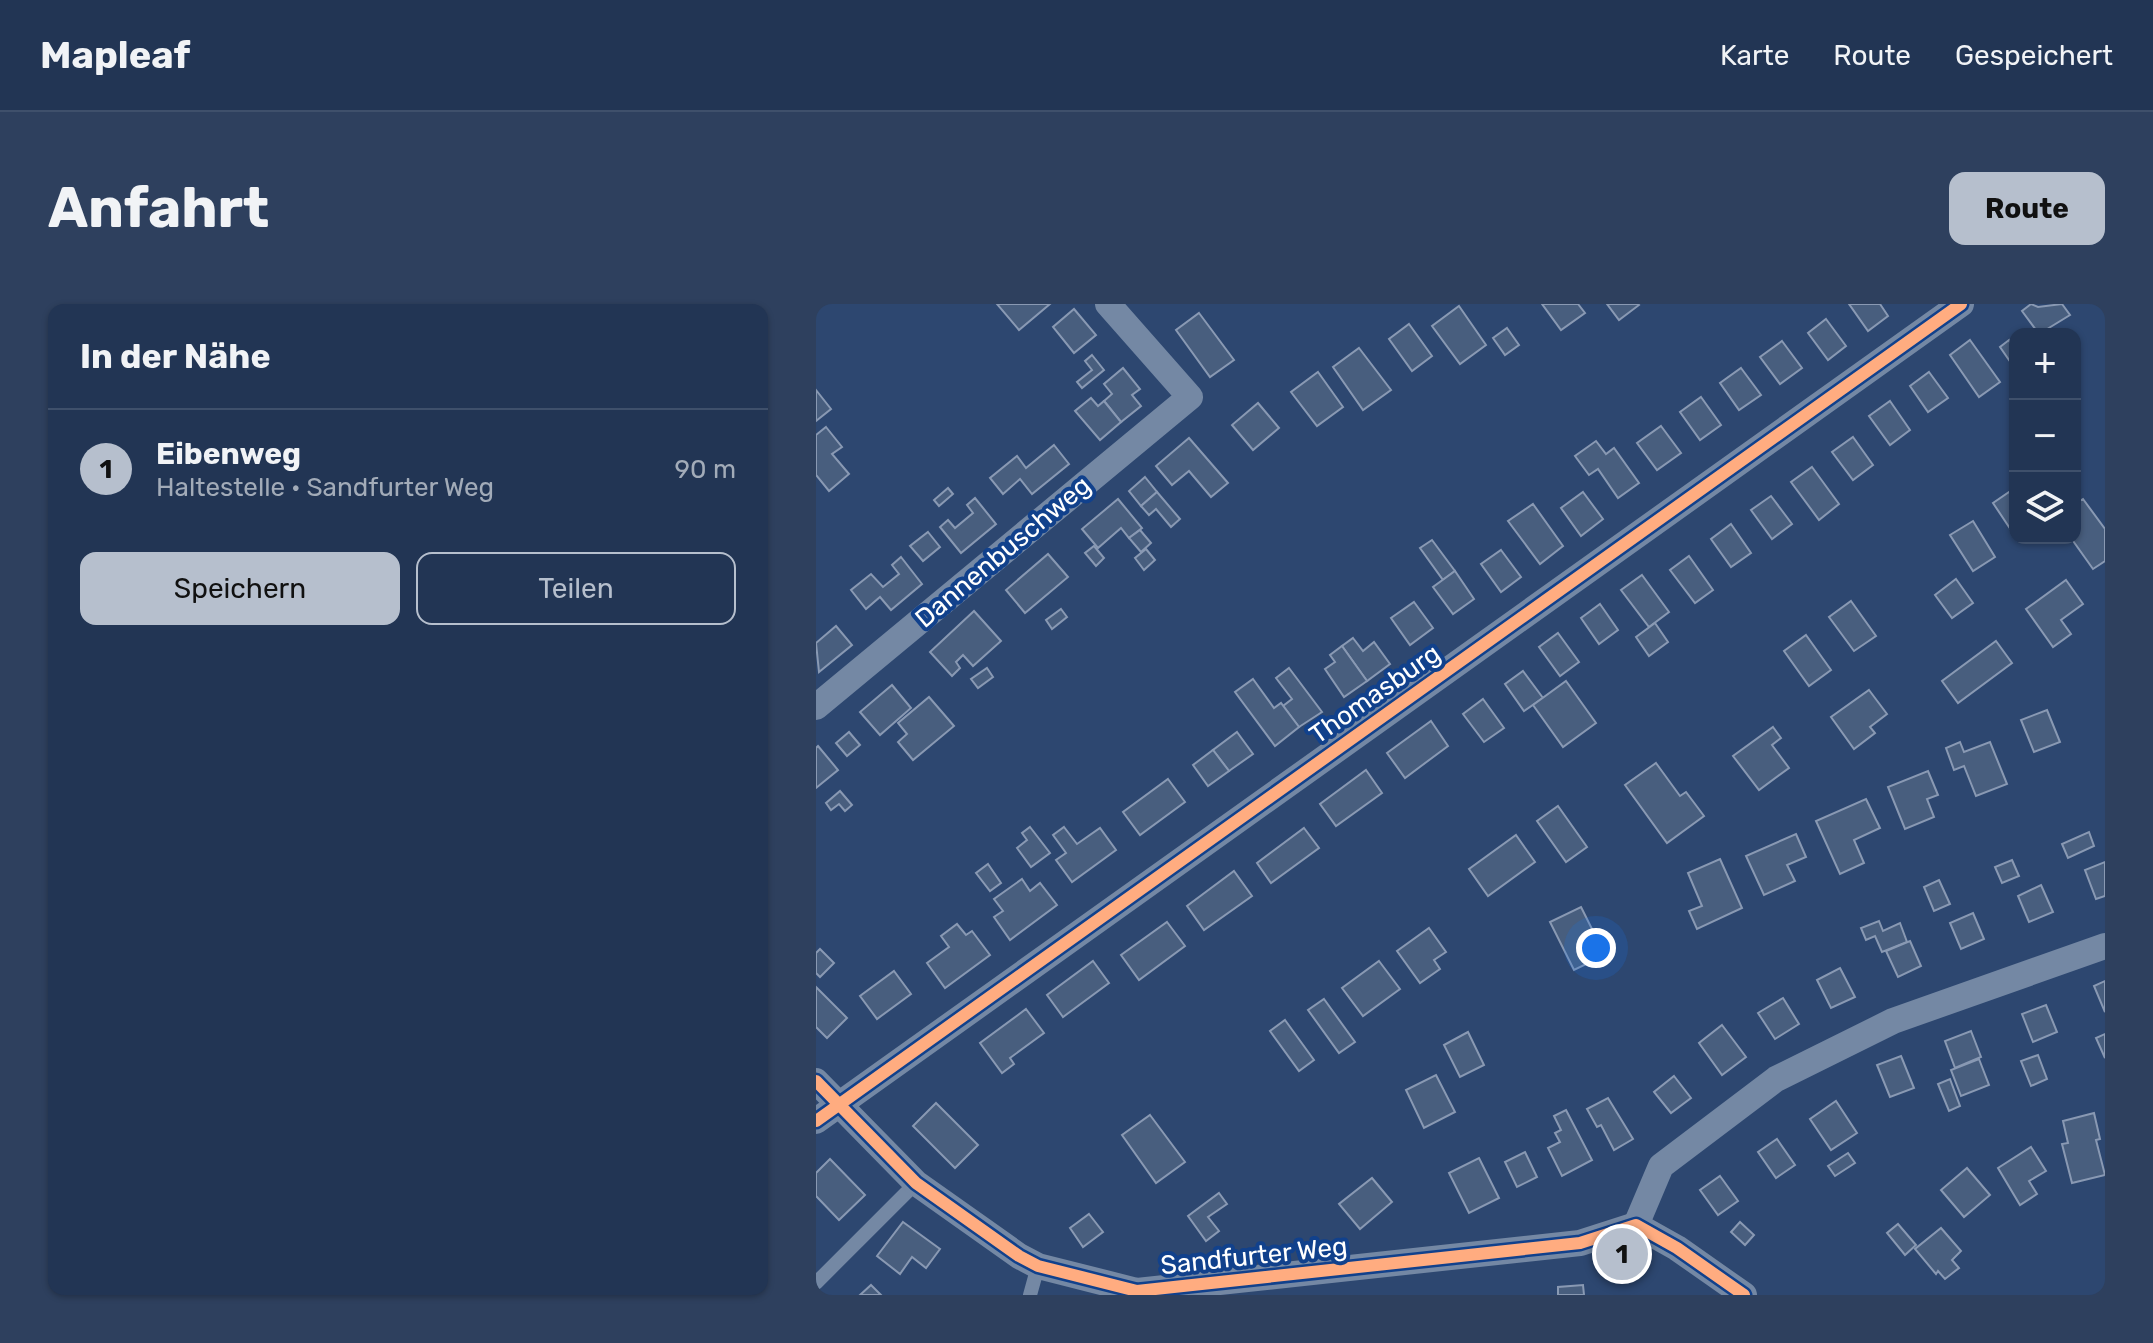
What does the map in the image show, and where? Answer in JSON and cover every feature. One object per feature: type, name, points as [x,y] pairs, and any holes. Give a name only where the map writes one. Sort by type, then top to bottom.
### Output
[{"type":"street","name":"Dannenbuschweg","points":[[816,707],[1190,397],[1108,304]]},
{"type":"street","name":"Thomasburg","points":[[816,1121],[837,1103],[1961,304]]},
{"type":"street","points":[[1744,1295],[1677,1248],[1636,1225],[1661,1166],[1776,1079],[1893,1021],[2105,946]]},
{"type":"street","name":"Sandfurter Weg","points":[[816,1081],[916,1183],[1038,1266],[1137,1291],[1202,1289],[1580,1243],[1636,1225]]},
{"type":"lane","points":[[816,1283],[916,1183]]},
{"type":"lane","points":[[1030,1295],[1038,1266]]},
{"type":"building","points":[[997,304],[1050,304],[1019,330]]},
{"type":"building","points":[[1542,304],[1578,304],[1585,313],[1561,330]]},
{"type":"building","points":[[1607,304],[1638,304],[1639,305],[1619,320]]},
{"type":"building","points":[[1849,304],[1880,304],[1888,316],[1868,331]]},
{"type":"building","points":[[2031,304],[2038,307],[2062,304],[2070,315],[2049,328],[2035,328],[2022,311]]},
{"type":"building","points":[[1459,306],[1486,345],[1460,364],[1432,326]]},
{"type":"building","points":[[1074,309],[1096,335],[1074,353],[1053,327]]},
{"type":"building","points":[[1199,313],[1234,360],[1210,377],[1176,330]]},
{"type":"building","points":[[1826,319],[1846,346],[1828,360],[1808,333]]},
{"type":"building","points":[[1409,324],[1432,356],[1412,371],[1389,339]]},
{"type":"building","points":[[1507,328],[1519,345],[1505,355],[1493,338]]},
{"type":"building","points":[[1970,340],[2000,382],[1979,397],[1950,355]]},
{"type":"building","points":[[2009,340],[2009,360],[2000,347]]},
{"type":"building","points":[[1782,341],[1802,368],[1780,384],[1760,357]]},
{"type":"building","points":[[1359,348],[1391,390],[1363,410],[1333,367]]},
{"type":"building","points":[[1092,355],[1104,370],[1082,388],[1077,382],[1092,370],[1085,361]]},
{"type":"building","points":[[1123,368],[1140,389],[1132,395],[1141,406],[1121,422],[1104,401],[1112,394],[1104,384]]},
{"type":"building","points":[[1741,368],[1761,395],[1739,410],[1720,383]]},
{"type":"building","points":[[1318,372],[1343,407],[1317,426],[1291,392]]},
{"type":"building","points":[[1929,372],[1948,398],[1928,412],[1910,386]]},
{"type":"building","points":[[816,390],[831,409],[816,421]]},
{"type":"building","points":[[1701,397],[1721,425],[1700,440],[1680,412]]},
{"type":"building","points":[[1091,398],[1098,406],[1104,401],[1121,422],[1100,440],[1075,411]]},
{"type":"building","points":[[1890,401],[1910,430],[1890,445],[1869,416]]},
{"type":"building","points":[[1258,403],[1279,428],[1253,450],[1232,425]]},
{"type":"building","points":[[1661,426],[1681,453],[1657,470],[1637,443]]},
{"type":"building","points":[[826,427],[842,447],[832,454],[849,474],[829,491],[816,475],[816,435]]},
{"type":"building","points":[[1853,437],[1873,465],[1853,480],[1832,452]]},
{"type":"building","points":[[1189,438],[1228,483],[1211,497],[1189,471],[1172,485],[1156,466]]},
{"type":"building","points":[[1596,441],[1606,454],[1614,448],[1639,483],[1618,498],[1598,469],[1589,475],[1575,456]]},
{"type":"building","points":[[1054,445],[1069,464],[1032,494],[1020,479],[1003,494],[990,478],[1017,456],[1026,468]]},
{"type":"building","points":[[1812,467],[1839,504],[1819,520],[1791,482]]},
{"type":"building","points":[[1145,477],[1157,492],[1141,506],[1129,491]]},
{"type":"building","points":[[948,488],[953,494],[939,506],[934,500]]},
{"type":"building","points":[[1157,492],[1180,519],[1171,527],[1156,509],[1149,515],[1141,506]]},
{"type":"building","points":[[1583,492],[1603,519],[1581,536],[1561,508]]},
{"type":"building","points":[[2009,492],[2009,527],[1993,503]]},
{"type":"building","points":[[1771,496],[1792,524],[1772,539],[1751,510]]},
{"type":"building","points":[[975,498],[996,524],[961,553],[940,527],[948,520],[955,528],[973,513],[967,505]]},
{"type":"building","points":[[1118,499],[1142,528],[1129,538],[1121,528],[1098,548],[1082,529]]},
{"type":"building","points":[[2081,500],[2105,529],[2105,561],[2093,569],[2075,544],[2081,544]]},
{"type":"building","points":[[1533,504],[1563,546],[1540,564],[1508,521]]},
{"type":"building","points":[[1973,521],[1995,557],[1973,571],[1950,535]]},
{"type":"building","points":[[1731,524],[1751,553],[1731,567],[1711,539]]},
{"type":"building","points":[[1140,530],[1151,543],[1141,552],[1129,538]]},
{"type":"building","points":[[928,532],[940,547],[923,561],[910,546]]},
{"type":"building","points":[[1432,540],[1455,571],[1443,580],[1420,548]]},
{"type":"building","points":[[1094,546],[1104,558],[1096,566],[1085,553]]},
{"type":"building","points":[[1146,549],[1155,560],[1144,570],[1135,558]]},
{"type":"building","points":[[1501,550],[1521,577],[1501,592],[1481,564]]},
{"type":"building","points":[[1048,554],[1068,577],[1025,613],[1006,590]]},
{"type":"building","points":[[1689,556],[1713,590],[1695,603],[1670,570]]},
{"type":"building","points":[[901,557],[922,584],[891,610],[880,597],[866,609],[851,590],[871,574],[883,587],[899,574],[892,565]]},
{"type":"building","points":[[1455,571],[1474,599],[1453,614],[1433,587]]},
{"type":"building","points":[[1642,575],[1669,612],[1649,627],[1621,590]]},
{"type":"building","points":[[1956,579],[1973,603],[1952,618],[1935,595]]},
{"type":"building","points":[[2066,580],[2083,604],[2061,620],[2071,634],[2053,647],[2026,609]]},
{"type":"building","points":[[1851,601],[1876,636],[1854,651],[1829,617]]},
{"type":"building","points":[[1414,602],[1433,628],[1410,645],[1391,618]]},
{"type":"building","points":[[1600,604],[1618,630],[1599,644],[1581,618]]},
{"type":"building","points":[[1061,609],[1067,617],[1052,629],[1046,620]]},
{"type":"building","points":[[974,611],[1001,641],[973,666],[963,655],[956,662],[960,668],[952,676],[930,652]]},
{"type":"building","points":[[1655,623],[1668,642],[1649,656],[1636,637]]},
{"type":"building","points":[[836,626],[852,645],[819,672],[816,643]]},
{"type":"building","points":[[1558,633],[1579,662],[1560,676],[1539,647]]},
{"type":"building","points":[[1806,635],[1831,670],[1809,686],[1784,651]]},
{"type":"building","points":[[1353,638],[1363,651],[1374,642],[1390,664],[1367,681],[1342,646]]},
{"type":"building","points":[[1996,641],[2012,663],[1958,703],[1942,681]]},
{"type":"building","points":[[1342,646],[1367,681],[1344,697],[1325,669],[1335,662],[1330,655]]},
{"type":"building","points":[[987,668],[993,677],[978,688],[971,679]]},
{"type":"building","points":[[1289,668],[1322,712],[1299,727],[1283,706],[1292,699],[1276,678]]},
{"type":"building","points":[[1523,671],[1543,698],[1524,711],[1505,684]]},
{"type":"building","points":[[1253,679],[1274,708],[1281,703],[1299,727],[1275,746],[1235,692]]},
{"type":"building","points":[[1566,681],[1596,723],[1563,747],[1533,705]]},
{"type":"building","points":[[892,685],[911,708],[880,735],[860,712]]},
{"type":"building","points":[[1869,690],[1887,714],[1870,727],[1875,733],[1854,749],[1831,717]]},
{"type":"building","points":[[929,697],[954,726],[913,760],[898,742],[907,734],[898,723]]},
{"type":"building","points":[[1483,699],[1504,728],[1484,742],[1463,714]]},
{"type":"building","points":[[2047,710],[2060,742],[2034,752],[2021,720]]},
{"type":"building","points":[[1431,721],[1448,746],[1405,778],[1387,753]]},
{"type":"building","points":[[1773,727],[1781,738],[1772,745],[1789,768],[1759,790],[1733,756]]},
{"type":"building","points":[[849,732],[860,745],[847,756],[836,743]]},
{"type":"building","points":[[1237,732],[1253,754],[1229,771],[1213,750]]},
{"type":"building","points":[[1960,742],[1964,752],[1990,742],[2007,784],[1976,796],[1964,766],[1954,770],[1946,748]]},
{"type":"building","points":[[818,746],[838,770],[816,788],[816,748]]},
{"type":"building","points":[[1213,750],[1229,771],[1208,786],[1193,765]]},
{"type":"building","points":[[1656,763],[1680,796],[1686,792],[1704,816],[1667,843],[1625,785]]},
{"type":"building","points":[[1366,770],[1382,793],[1336,826],[1320,804]]},
{"type":"building","points":[[1928,771],[1938,795],[1927,799],[1934,817],[1905,829],[1888,787]]},
{"type":"building","points":[[1168,779],[1185,802],[1140,835],[1123,812]]},
{"type":"building","points":[[840,791],[852,805],[845,811],[839,804],[831,810],[826,803]]},
{"type":"building","points":[[1866,799],[1880,828],[1854,840],[1864,863],[1840,874],[1816,821]]},
{"type":"building","points":[[1558,806],[1587,847],[1566,862],[1537,821]]},
{"type":"building","points":[[1030,827],[1050,853],[1031,867],[1017,848],[1027,840],[1022,833]]},
{"type":"building","points":[[1064,827],[1077,844],[1100,828],[1116,850],[1072,882],[1056,860],[1066,853],[1053,835]]},
{"type":"building","points":[[1304,828],[1319,848],[1271,883],[1257,863]]},
{"type":"building","points":[[2089,832],[2094,846],[2068,858],[2062,844]]},
{"type":"building","points":[[1796,834],[1806,857],[1787,865],[1795,881],[1764,895],[1746,856]]},
{"type":"building","points":[[1516,835],[1535,862],[1488,896],[1469,869]]},
{"type":"building","points":[[1720,859],[1742,908],[1697,929],[1689,911],[1702,906],[1688,873]]},
{"type":"building","points":[[2012,860],[2019,876],[2002,883],[1995,867]]},
{"type":"building","points":[[2105,862],[2105,896],[2096,899],[2085,870]]},
{"type":"building","points":[[988,864],[1001,883],[990,891],[976,873]]},
{"type":"building","points":[[1234,871],[1252,896],[1204,930],[1187,906]]},
{"type":"building","points":[[1022,879],[1030,891],[1040,883],[1057,905],[1010,940],[994,917],[1003,911],[994,899]]},
{"type":"building","points":[[1939,880],[1950,904],[1934,911],[1924,887]]},
{"type":"building","points":[[2041,885],[2053,912],[2029,922],[2018,896]]},
{"type":"building","points":[[1581,907],[1605,955],[1574,970],[1550,922]]},
{"type":"building","points":[[1973,913],[1984,939],[1961,949],[1950,923]]},
{"type":"building","points":[[1879,921],[1883,931],[1900,923],[1907,942],[1882,952],[1875,936],[1866,940],[1861,928]]},
{"type":"building","points":[[1167,922],[1185,946],[1139,980],[1121,955]]},
{"type":"building","points":[[957,924],[966,935],[972,931],[990,955],[945,988],[927,963],[949,947],[941,936]]},
{"type":"building","points":[[1429,928],[1446,952],[1434,960],[1440,969],[1420,983],[1397,951]]},
{"type":"building","points":[[1910,941],[1921,966],[1898,977],[1886,951]]},
{"type":"building","points":[[820,949],[834,963],[820,977],[816,973],[816,953]]},
{"type":"building","points":[[1093,961],[1109,983],[1063,1017],[1047,995]]},
{"type":"building","points":[[1379,961],[1400,989],[1363,1016],[1342,988]]},
{"type":"building","points":[[1840,968],[1855,997],[1831,1008],[1817,980]]},
{"type":"building","points":[[894,971],[911,994],[877,1019],[860,996]]},
{"type":"building","points":[[2105,981],[2105,1012],[2094,986]]},
{"type":"building","points":[[816,987],[847,1018],[827,1038],[816,1027]]},
{"type":"building","points":[[1783,998],[1799,1024],[1775,1039],[1758,1013]]},
{"type":"building","points":[[1324,999],[1355,1042],[1339,1053],[1308,1010]]},
{"type":"building","points":[[2046,1005],[2057,1032],[2033,1042],[2022,1014]]},
{"type":"building","points":[[1026,1009],[1044,1033],[1010,1058],[1014,1064],[1002,1073],[980,1043]]},
{"type":"building","points":[[1285,1020],[1314,1060],[1299,1071],[1270,1031]]},
{"type":"building","points":[[1722,1025],[1746,1057],[1722,1075],[1699,1043]]},
{"type":"building","points":[[1971,1031],[1981,1057],[1955,1068],[1945,1041]]},
{"type":"building","points":[[1468,1032],[1484,1065],[1460,1077],[1444,1045]]},
{"type":"building","points":[[2105,1034],[2105,1058],[2096,1038]]},
{"type":"building","points":[[2038,1055],[2047,1079],[2031,1086],[2021,1061]]},
{"type":"building","points":[[1901,1056],[1914,1088],[1890,1097],[1877,1065]]},
{"type":"building","points":[[1979,1059],[1989,1085],[1961,1096],[1951,1070]]},
{"type":"building","points":[[1436,1075],[1455,1112],[1424,1128],[1406,1090]]},
{"type":"building","points":[[1674,1076],[1691,1098],[1671,1113],[1654,1092]]},
{"type":"building","points":[[1950,1079],[1960,1106],[1949,1111],[1938,1084]]},
{"type":"building","points":[[1608,1098],[1633,1139],[1614,1150],[1601,1125],[1597,1127],[1587,1109]]},
{"type":"building","points":[[1836,1101],[1857,1133],[1831,1150],[1810,1119]]},
{"type":"building","points":[[936,1103],[978,1145],[955,1168],[913,1126]]},
{"type":"building","points":[[1566,1110],[1592,1160],[1562,1176],[1548,1148],[1560,1142],[1555,1133],[1561,1130],[1554,1116]]},
{"type":"building","points":[[2094,1113],[2100,1139],[2096,1140],[2105,1175],[2072,1183],[2062,1144],[2068,1143],[2063,1121]]},
{"type":"building","points":[[1150,1115],[1185,1162],[1156,1183],[1122,1135]]},
{"type":"building","points":[[1777,1139],[1795,1165],[1776,1178],[1758,1152]]},
{"type":"building","points":[[2031,1147],[2046,1171],[2029,1181],[2037,1194],[2020,1205],[1998,1168]]},
{"type":"building","points":[[1525,1152],[1537,1177],[1517,1187],[1505,1162]]},
{"type":"building","points":[[1848,1153],[1855,1163],[1835,1176],[1828,1166]]},
{"type":"building","points":[[1479,1158],[1499,1198],[1469,1213],[1449,1173]]},
{"type":"building","points":[[830,1159],[865,1195],[839,1220],[816,1196],[816,1173]]},
{"type":"building","points":[[1967,1168],[1990,1195],[1964,1217],[1941,1190]]},
{"type":"building","points":[[1720,1176],[1738,1201],[1718,1215],[1700,1190]]},
{"type":"building","points":[[1372,1178],[1392,1202],[1360,1229],[1339,1204]]},
{"type":"building","points":[[1219,1193],[1227,1204],[1208,1217],[1219,1231],[1206,1241],[1188,1216]]},
{"type":"building","points":[[1089,1214],[1103,1232],[1083,1247],[1070,1228]]},
{"type":"building","points":[[903,1222],[940,1249],[926,1268],[912,1257],[900,1274],[877,1256]]},
{"type":"building","points":[[1740,1222],[1754,1235],[1745,1245],[1731,1232]]},
{"type":"building","points":[[1898,1224],[1916,1245],[1905,1255],[1887,1233]]},
{"type":"building","points":[[1941,1228],[1961,1251],[1952,1260],[1959,1268],[1945,1279],[1938,1271],[1936,1274],[1915,1249]]},
{"type":"building","points":[[871,1285],[881,1295],[860,1295]]},
{"type":"building","points":[[1583,1285],[1584,1295],[1558,1295],[1558,1287]]},
{"type":"cycle path","points":[[816,1121],[1961,304]]},
{"type":"cycle path","points":[[816,1081],[916,1183],[1019,1256],[1038,1266],[1137,1291],[1580,1243],[1636,1225],[1677,1248],[1744,1295]]},
{"type":"place","name":"Eibenweg","points":[[1622,1254]]}]
